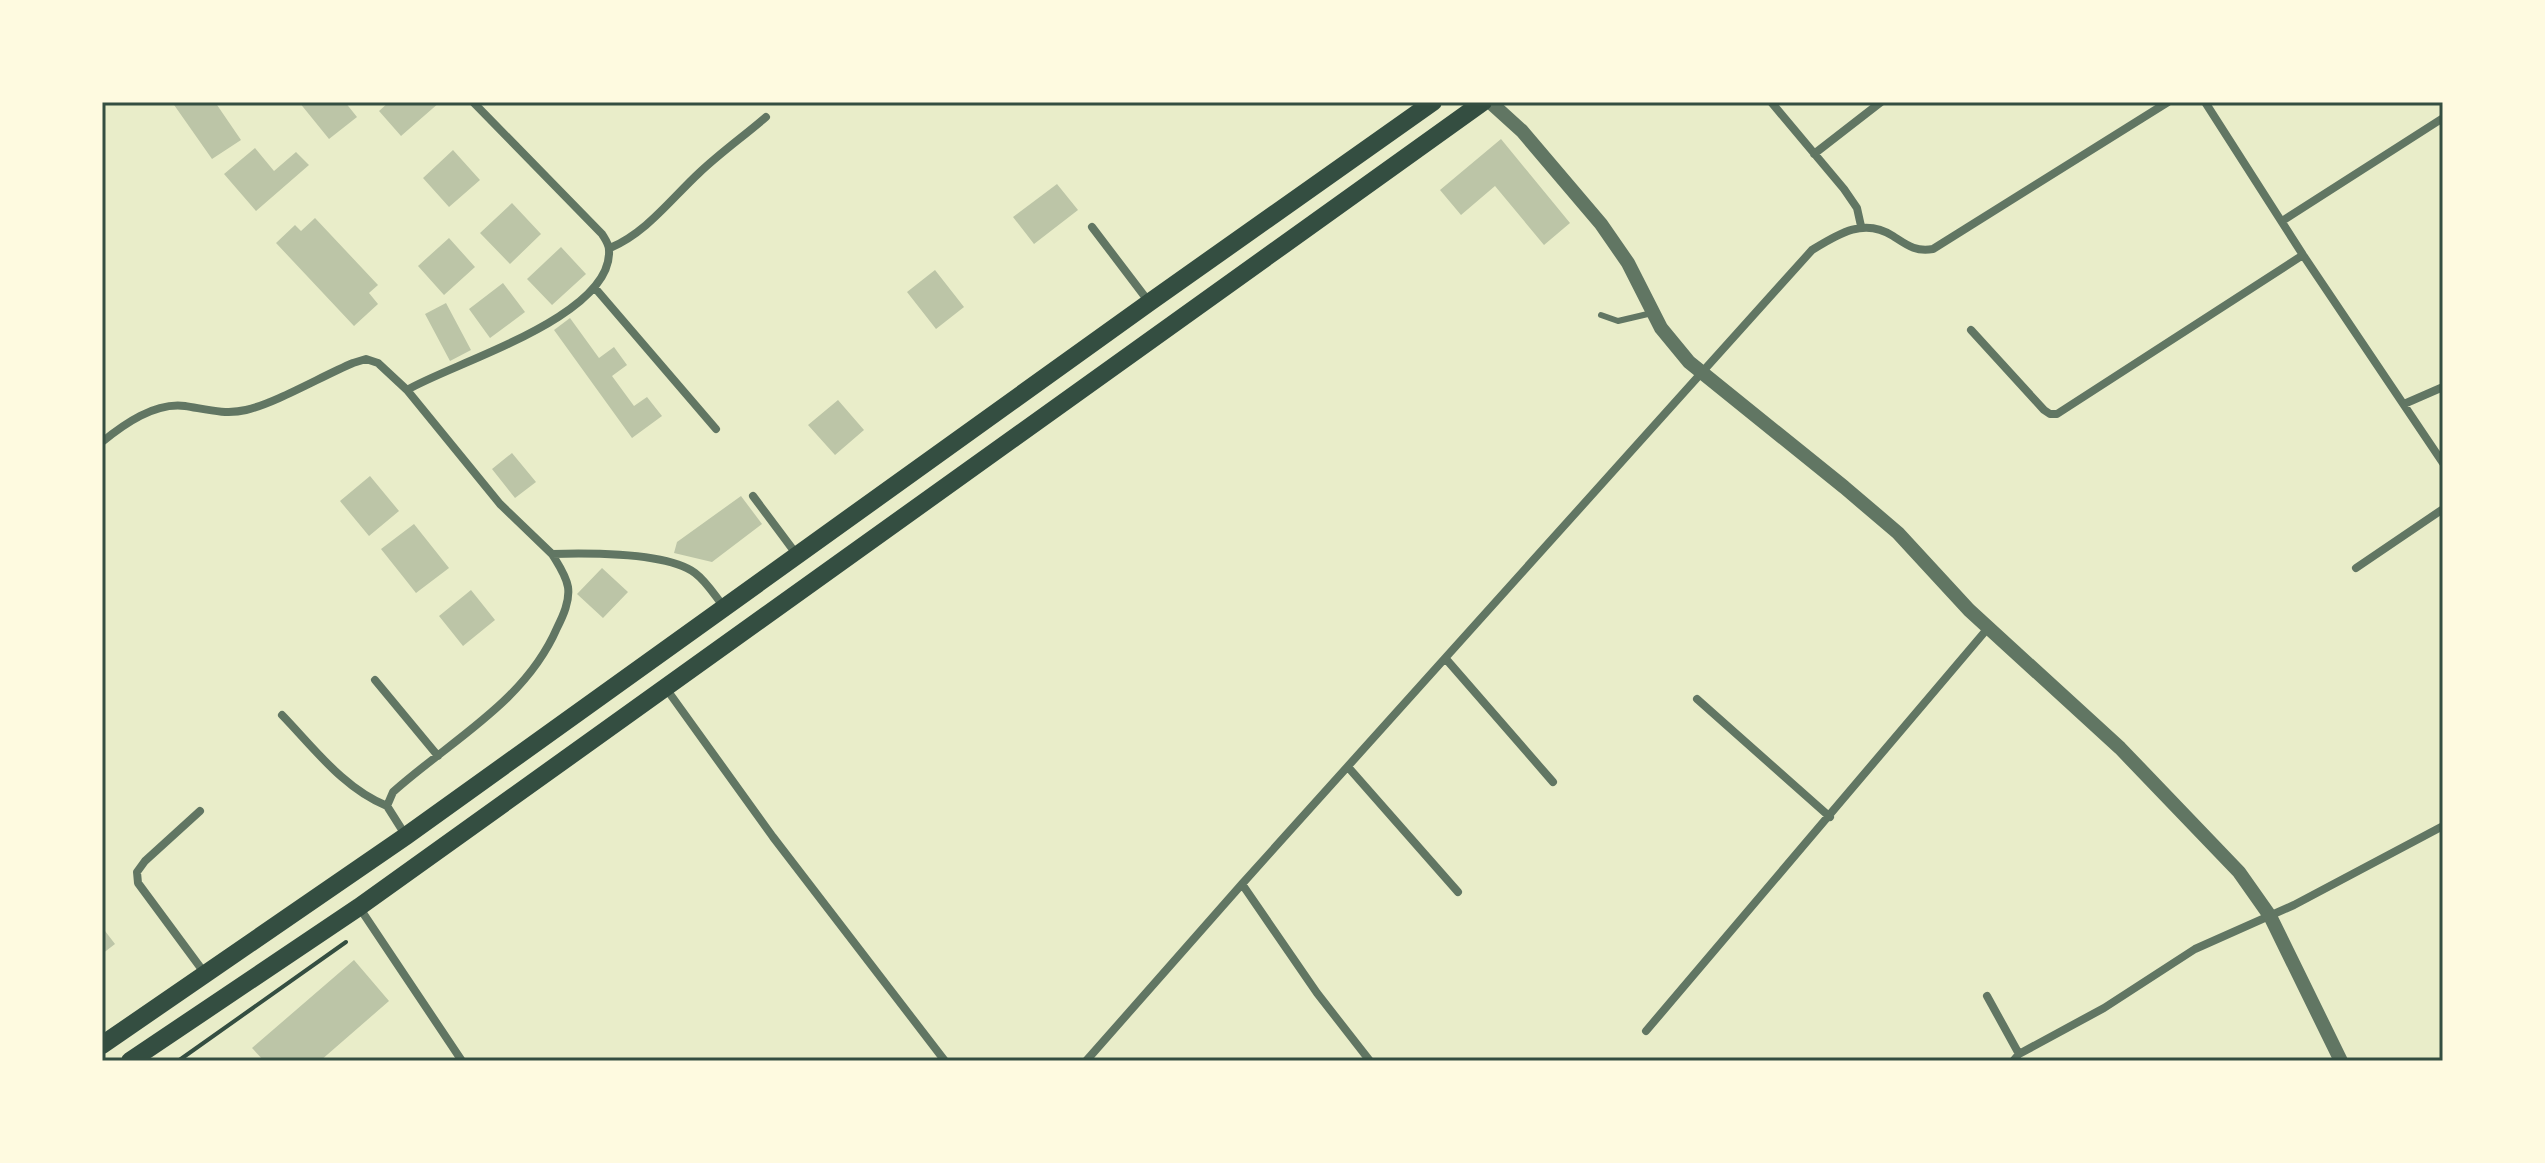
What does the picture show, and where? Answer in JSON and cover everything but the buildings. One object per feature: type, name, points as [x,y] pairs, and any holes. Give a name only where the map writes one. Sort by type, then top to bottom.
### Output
[{"type":"main road","points":[[102,1045],[406,836],[1433,102]]},
{"type":"main road","points":[[130,1061],[359,907],[1483,102]]},
{"type":"street","points":[[407,390],[428,377],[516,342],[570,308],[595,288],[607,264],[610,248],[602,234],[473,102]]},
{"type":"street","points":[[1490,102],[1522,131],[1601,224],[1628,263],[1652,313],[1670,339],[1702,374],[1898,533],[1988,628],[2131,759],[2239,872],[2270,916],[2341,1061]]},
{"type":"street","points":[[1771,102],[1851,198],[1861,226]]},
{"type":"street","points":[[1814,154],[1881,102]]},
{"type":"street","points":[[1086,1061],[1812,250],[1837,234],[1861,226],[1890,234],[1908,247],[1921,251],[1933,249],[2168,102]]},
{"type":"street","points":[[2205,102],[2443,463]]},
{"type":"street","points":[[610,248],[639,231],[700,171],[766,117]]},
{"type":"street","points":[[2282,221],[2443,118]]},
{"type":"street","points":[[1092,227],[1150,302]]},
{"type":"street","points":[[1971,330],[2044,410],[2057,414],[2303,255]]},
{"type":"street","points":[[595,288],[716,429]]},
{"type":"street","points":[[102,442],[141,416],[168,406],[182,405],[220,412],[250,409],[366,359],[378,363],[407,390],[500,504],[552,554],[569,590],[559,624],[534,671],[515,692],[393,792],[387,806]]},
{"type":"street","points":[[2404,404],[2443,387]]},
{"type":"street","points":[[753,496],[797,556]]},
{"type":"street","points":[[2356,568],[2443,509]]},
{"type":"street","points":[[552,554],[608,552],[679,565],[702,579],[724,608]]},
{"type":"street","points":[[1646,1031],[1988,628]]},
{"type":"street","points":[[1446,659],[1553,782]]},
{"type":"street","points":[[375,680],[438,756]]},
{"type":"street","points":[[665,686],[773,837],[945,1061]]},
{"type":"street","points":[[1697,699],[1830,817]]},
{"type":"street","points":[[282,715],[352,787],[369,799],[387,806],[406,836]]},
{"type":"street","points":[[1348,767],[1458,892]]},
{"type":"street","points":[[200,811],[137,872],[138,883],[206,975]]},
{"type":"street","points":[[1987,996],[2016,1058],[2104,1008],[2195,949],[2270,916],[2443,826]]},
{"type":"street","points":[[1242,884],[1317,993],[1370,1061]]},
{"type":"street","points":[[359,907],[462,1061]]},
{"type":"lane","points":[[1601,315],[1618,321],[1652,313]]},
{"type":"path","points":[[178,1061],[370,924]]}]
